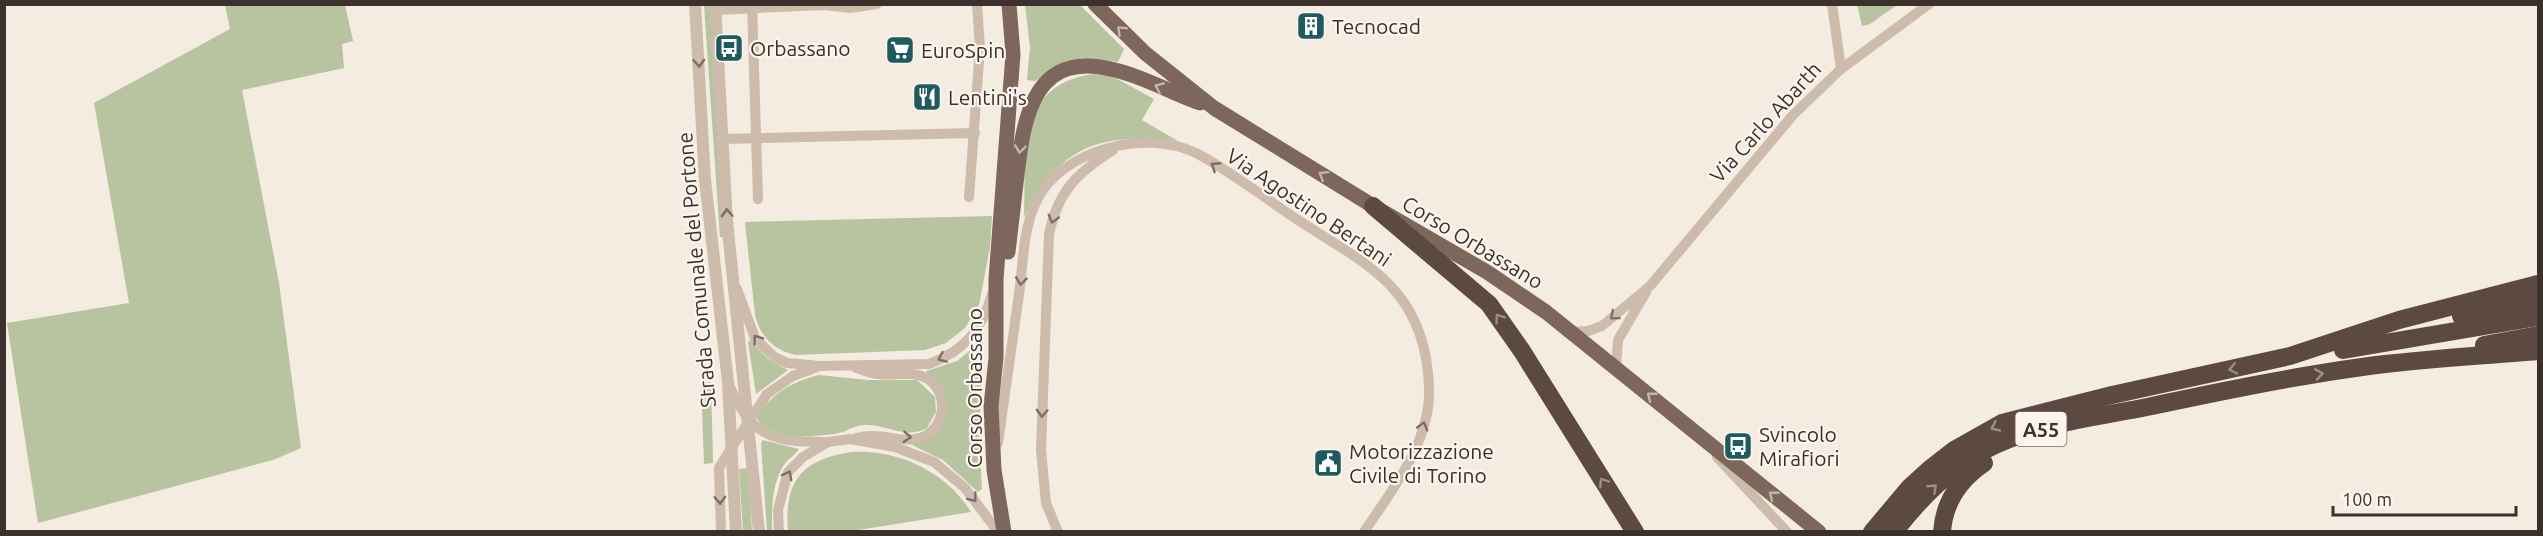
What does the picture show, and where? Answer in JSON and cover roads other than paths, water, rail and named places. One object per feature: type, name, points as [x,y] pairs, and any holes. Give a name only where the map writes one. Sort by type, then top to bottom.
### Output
[{"type":"highway","points":[[1373,206],[1489,304],[1522,351],[1635,531]]},
{"type":"highway","points":[[2290,356],[2376,330],[2399,320],[2538,284]]},
{"type":"highway","points":[[2376,330],[2405,327],[2538,301]]},
{"type":"highway","name":"A55","points":[[1872,531],[1909,488],[1931,468],[1954,450],[2001,423],[2112,395],[2290,356],[2332,352],[2538,317]]},
{"type":"highway","name":"A55","points":[[1894,531],[1949,474],[1966,461],[2001,442],[2055,425],[2220,392],[2538,335]]},
{"type":"highway","points":[[2364,367],[2538,351]]},
{"type":"highway","points":[[1942,531],[1947,507],[1960,483],[1974,470],[2004,453],[2051,437],[2130,421],[2220,392]]},
{"type":"main road","name":"Corso Orbassano","points":[[1004,531],[994,470],[991,406],[996,358],[996,279],[1013,54],[1009,4]]},
{"type":"main road","name":"Corso Orbassano","points":[[1095,4],[1145,53],[1214,108],[1373,206],[1487,272],[1571,332],[1819,531]]},
{"type":"main road","points":[[996,358],[1021,136],[1032,101],[1042,86],[1056,75],[1071,68],[1089,66],[1113,69],[1214,108]]},
{"type":"street","name":"Strada Comunale del Portone","points":[[694,4],[706,199],[728,382],[736,531]]},
{"type":"street","points":[[969,197],[980,48],[978,4]]},
{"type":"street","points":[[1833,4],[1841,69]]},
{"type":"street","name":"Via Carlo Abarth","points":[[1617,368],[1618,340],[1650,286],[1775,134],[1841,69],[1929,4]]},
{"type":"street","name":"Strada Comunale del Portone","points":[[759,531],[732,271],[716,7],[878,5]]},
{"type":"street","points":[[752,6],[758,132],[756,138],[758,199]]},
{"type":"street","name":"Strada Comunale del Portone","points":[[723,139],[975,133]]},
{"type":"street","name":"Via Agostino Bertani","points":[[994,470],[1027,226],[1033,208],[1043,190],[1074,161],[1093,151],[1150,142],[1195,153],[1363,263],[1396,292],[1417,324],[1426,360],[1429,390],[1425,424],[1396,484],[1364,531]]},
{"type":"street","name":"Via Agostino Bertani","points":[[1058,531],[1046,503],[1041,450],[1049,234],[1056,207],[1071,182],[1085,168],[1118,147]]},
{"type":"street","name":"Corso Orbassano","points":[[732,271],[750,329],[761,346],[787,363],[820,366],[929,364],[943,358],[964,345],[978,330],[986,314],[996,279]]},
{"type":"street","name":"Via Carlo Abarth","points":[[1571,332],[1588,331],[1602,326],[1650,286]]},
{"type":"street","name":"Corso Orbassano","points":[[728,382],[736,402],[749,420],[771,437],[800,442],[828,442],[872,434],[914,440],[933,431],[941,418],[942,404],[939,392],[930,380],[922,376],[876,374],[848,365]]},
{"type":"street","name":"Corso Orbassano","points":[[721,531],[719,468],[767,394],[779,384],[820,366]]},
{"type":"street","points":[[1686,423],[1787,531]]},
{"type":"street","name":"Corso Orbassano","points":[[850,439],[895,447],[934,462],[965,488],[998,531]]},
{"type":"street","name":"Corso Orbassano","points":[[779,531],[778,510],[788,472],[803,457],[828,442]]},
{"type":"place","name":"Tecnocad","points":[[1311,26]]},
{"type":"place","name":"Orbassano","points":[[729,48]]},
{"type":"place","name":"EuroSpin","points":[[900,50]]},
{"type":"place","name":"Lentini's","points":[[927,97]]},
{"type":"place","name":"Svincolo Mirafiori","points":[[1738,446]]},
{"type":"place","name":"Motorizzazione Civile di Torino","points":[[1328,463]]}]
